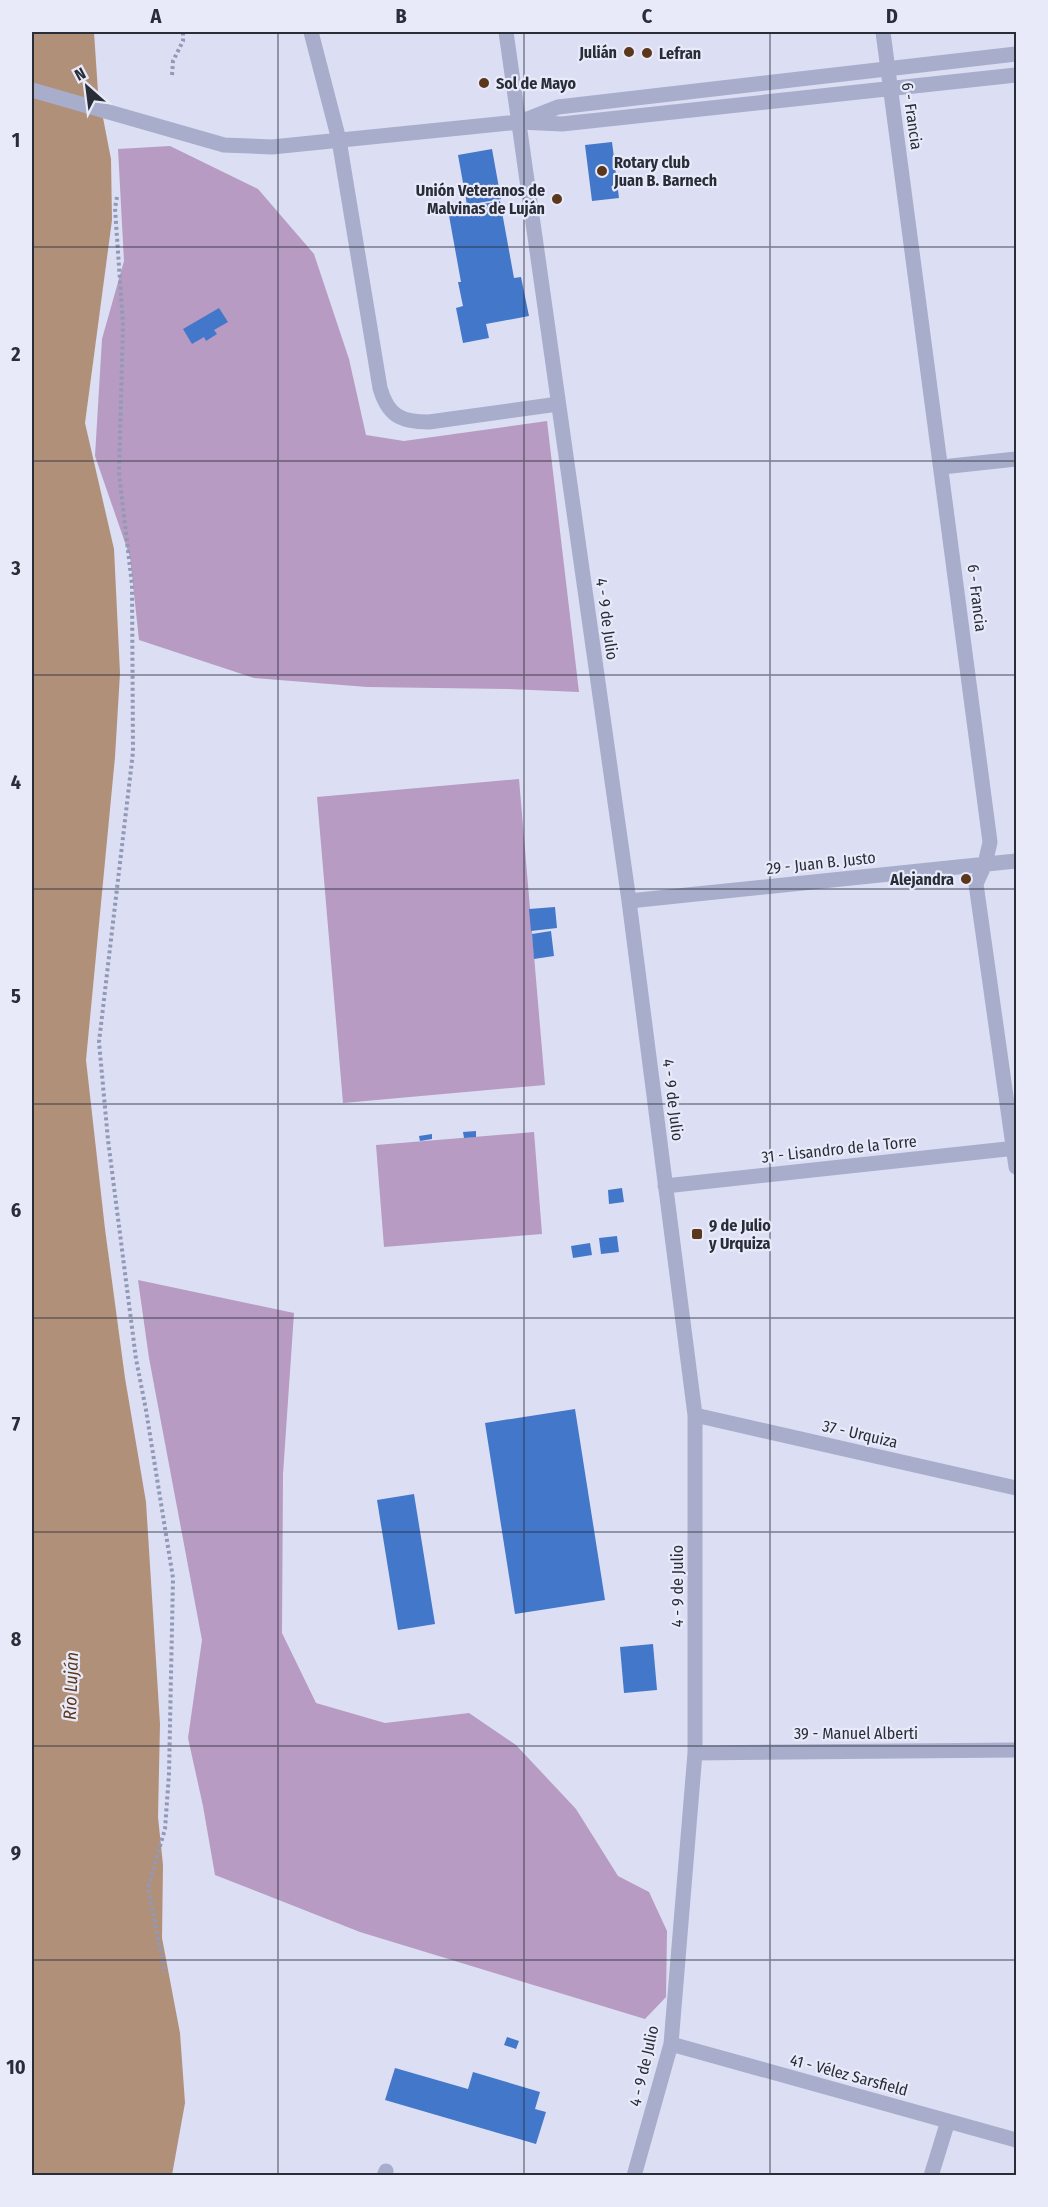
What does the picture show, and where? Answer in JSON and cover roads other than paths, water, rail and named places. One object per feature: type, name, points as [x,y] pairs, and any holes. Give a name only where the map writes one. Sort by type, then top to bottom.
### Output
[{"type":"street","points":[[312,32],[339,140],[380,388],[389,409],[399,418],[412,422],[429,422],[558,404]]},
{"type":"street","name":"4 - 9 de Julio","points":[[506,32],[629,901],[695,1415],[695,1753],[671,2044],[634,2175]]},
{"type":"street","name":"6 - Francia","points":[[883,32],[990,842],[985,864],[976,884],[1017,1167]]},
{"type":"street","points":[[519,122],[558,107],[1017,54]]},
{"type":"street","points":[[32,90],[224,146],[247,148],[519,122],[562,124],[1017,75]]},
{"type":"street","points":[[942,467],[1017,459]]},
{"type":"street","name":"29 - Juan B. Justo","points":[[629,901],[1017,861]]},
{"type":"street","name":"31 - Lisandro de la Torre","points":[[666,1186],[1015,1148]]},
{"type":"street","name":"37 - Urquiza","points":[[695,1415],[1017,1488]]},
{"type":"street","name":"39 - Manuel Alberti","points":[[695,1753],[1017,1750]]},
{"type":"street","name":"41 - Vélez Sarsfield","points":[[671,2044],[1017,2140]]},
{"type":"street","points":[[931,2175],[948,2121]]},
{"type":"water","name":"Río Luján","points":[[32,32],[94,32],[98,92],[111,159],[112,220],[85,423],[114,549],[120,673],[115,757],[86,1060],[125,1378],[146,1502],[160,1724],[158,1817],[163,1865],[162,1938],[180,2033],[185,2103],[172,2175],[32,2176]]},
{"type":"place","name":"Julián","points":[[629,52]]},
{"type":"place","name":"Lefran","points":[[647,53]]},
{"type":"place","name":"Sol de Mayo","points":[[484,83]]},
{"type":"place","name":"Rotary club Juan B. Barnech","points":[[602,171]]},
{"type":"place","name":"Unión Veteranos de Malvinas de Luján","points":[[557,199]]},
{"type":"place","name":"Alejandra","points":[[966,879]]},
{"type":"place","name":"9 de Julio y Urquiza","points":[[697,1234]]}]
